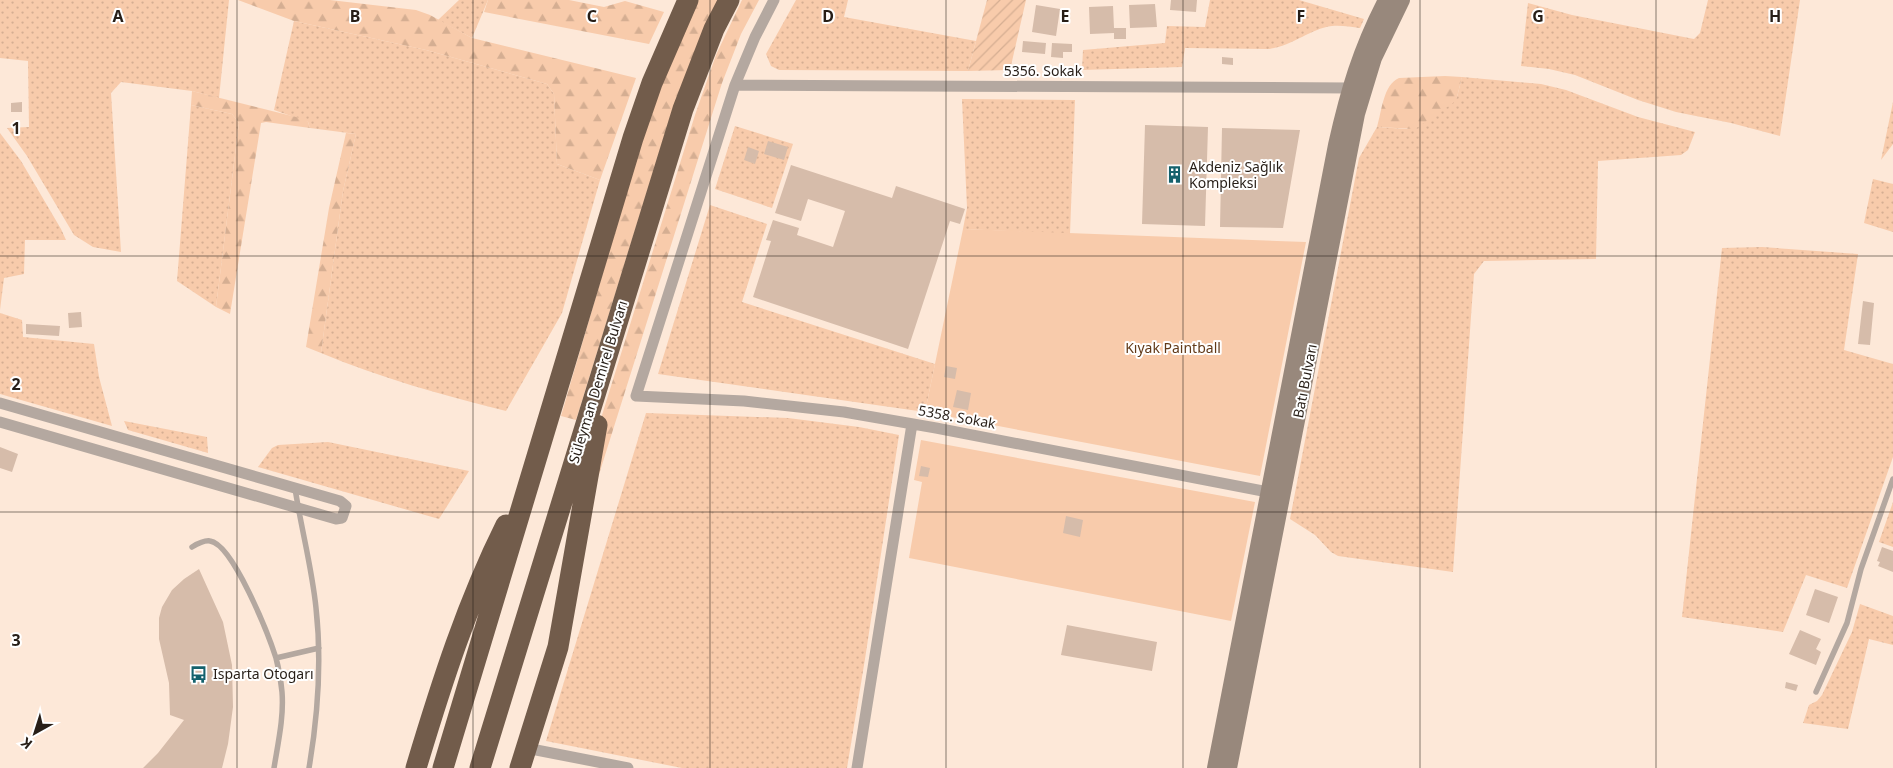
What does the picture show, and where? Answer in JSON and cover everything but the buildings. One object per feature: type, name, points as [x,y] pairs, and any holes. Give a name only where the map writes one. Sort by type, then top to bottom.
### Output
[{"type":"highway","points":[[443,768],[633,138],[652,83],[688,0]]},
{"type":"highway","name":"Süleyman Demirel Bulvarı","points":[[480,768],[683,109],[714,29],[729,0]]},
{"type":"highway","points":[[523,758],[558,647],[613,333]]},
{"type":"highway","points":[[416,768],[442,683],[468,608],[500,536],[534,467]]},
{"type":"street","points":[[735,85],[755,37],[774,0]]},
{"type":"street","name":"Batı Bulvarı","points":[[1214,768],[1336,145],[1350,88],[1364,46],[1386,0]]},
{"type":"street","name":"Batı Bulvarı","points":[[1229,768],[1357,114],[1374,58],[1402,0]]},
{"type":"street","name":"5356. Sokak","points":[[735,85],[1350,88]]},
{"type":"street","name":"5358. Sokak","points":[[735,85],[636,396],[744,401],[794,406],[912,424],[1268,492]]},
{"type":"street","points":[[0,403],[340,501],[346,506],[344,515],[339,520],[298,509],[0,422]]},
{"type":"street","points":[[857,768],[912,424]]},
{"type":"street","points":[[523,758],[628,768]]},
{"type":"lane","points":[[1816,692],[1847,623],[1861,569],[1893,479]]},
{"type":"lane","points":[[295,488],[316,607],[320,648],[317,709],[309,768]]},
{"type":"lane","points":[[192,547],[205,541],[210,541],[225,551],[244,584],[276,658],[280,675],[282,706],[274,768]]},
{"type":"lane","points":[[276,658],[320,648]]},
{"type":"green space","points":[[0,0],[229,0],[219,98],[192,91],[121,82],[111,93],[121,252],[93,247],[74,235],[27,156],[7,128],[29,127],[28,61],[0,58]]},
{"type":"green space","points":[[238,0],[330,0],[416,10],[430,15],[472,38],[636,78],[600,180],[557,164],[554,94],[547,84],[426,50],[294,21]]},
{"type":"green space","points":[[459,0],[488,0],[472,38],[438,20]]},
{"type":"green space","points":[[488,0],[569,0],[604,7],[625,1],[664,12],[649,44],[484,12]]},
{"type":"green space","points":[[697,0],[719,0],[673,108],[576,420],[561,416],[639,149],[666,72]]},
{"type":"green space","points":[[742,0],[759,0],[741,34],[722,83],[574,554],[594,441],[695,115],[716,55]]},
{"type":"green space","points":[[796,0],[848,0],[844,17],[976,41],[968,71],[779,70],[771,66],[766,54]]},
{"type":"green space","points":[[987,0],[1026,0],[1010,70],[968,71]]},
{"type":"green space","points":[[1210,0],[1299,0],[1364,19],[1360,28],[1324,27],[1286,44],[1269,49],[1185,48],[1182,67],[1082,70],[1083,50],[1165,43],[1167,26],[1205,27]]},
{"type":"green space","points":[[1708,0],[1800,0],[1780,136],[1731,123],[1676,112],[1638,100],[1575,75],[1549,69],[1521,66],[1528,3],[1572,15],[1694,39],[1700,33]]},
{"type":"green space","points":[[294,21],[426,50],[547,84],[554,94],[557,164],[600,180],[562,313],[506,411],[389,378],[321,353],[343,191],[356,134],[310,128],[308,122],[274,110]]},
{"type":"green space","points":[[1462,77],[1541,84],[1566,90],[1638,117],[1695,132],[1688,150],[1681,155],[1598,161],[1596,259],[1484,261],[1474,274],[1453,572],[1338,556],[1331,552],[1315,535],[1290,519],[1359,158],[1377,127],[1407,129],[1457,97]]},
{"type":"green space","points":[[1462,77],[1457,97],[1453,103],[1415,129],[1377,127],[1386,92],[1394,81],[1399,78]]},
{"type":"green space","points":[[192,91],[304,119],[308,122],[310,128],[266,122],[261,123],[230,314],[216,307],[239,123],[232,114],[191,105]]},
{"type":"green space","points":[[962,99],[1075,100],[1070,234],[963,229],[967,208]]},
{"type":"green space","points":[[1893,102],[1893,144],[1881,160]]},
{"type":"green space","points":[[191,105],[232,114],[239,123],[216,307],[177,281]]},
{"type":"green space","points":[[735,126],[793,144],[772,208],[715,189]]},
{"type":"green space","points":[[0,133],[21,161],[66,240],[25,240],[24,274],[4,278],[0,310]]},
{"type":"green space","points":[[346,133],[356,134],[343,191],[321,353],[306,347],[329,208]]},
{"type":"green space","points":[[1873,179],[1893,184],[1893,232],[1864,223]]},
{"type":"green space","points":[[710,205],[767,224],[742,302],[935,364],[925,412],[658,374]]},
{"type":"green space","name":"Kıyak Paintball","points":[[963,229],[1306,242],[1260,476],[925,412]]},
{"type":"green space","points":[[1762,247],[1858,254],[1844,350],[1893,364],[1893,457],[1847,588],[1806,575],[1783,632],[1682,617],[1722,248]]},
{"type":"green space","points":[[0,313],[22,320],[23,337],[94,344],[99,377],[112,426],[0,394]]},
{"type":"green space","points":[[646,413],[788,418],[859,427],[899,435],[847,768],[682,768],[546,741]]},
{"type":"green space","points":[[124,421],[207,437],[208,453],[128,430]]},
{"type":"green space","points":[[921,440],[1255,502],[1231,621],[909,558],[922,482],[914,480]]},
{"type":"green space","points":[[328,442],[469,471],[439,519],[258,467],[272,448],[278,445]]},
{"type":"green space","points":[[1893,502],[1893,547],[1879,542]]},
{"type":"green space","points":[[1860,604],[1893,616],[1893,645],[1869,639],[1848,729],[1803,723],[1809,705],[1817,701],[1822,695],[1852,632]]},
{"type":"place","name":"Akdeniz Sağlık Kompleksi","points":[[1175,175]]},
{"type":"place","name":"Isparta Otogarı","points":[[199,674]]}]
